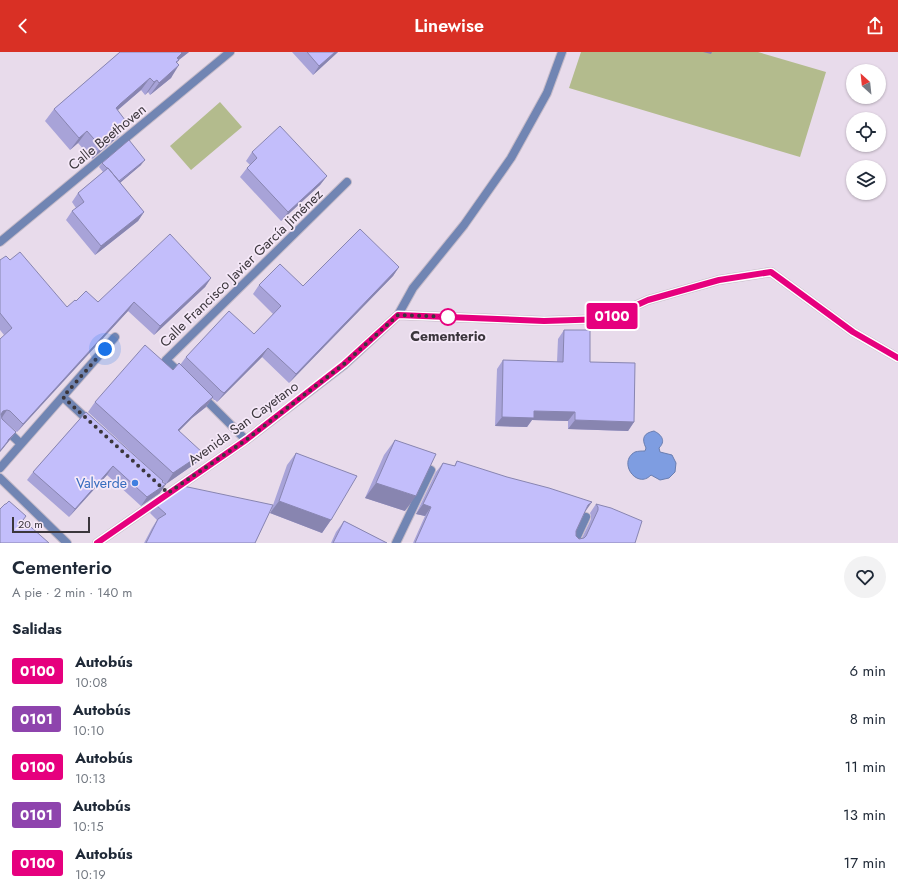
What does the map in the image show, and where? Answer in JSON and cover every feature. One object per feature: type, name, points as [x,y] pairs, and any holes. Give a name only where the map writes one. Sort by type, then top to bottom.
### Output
[{"type":"street","name":"Calle Beethoven","points":[[0,242],[230,52]]},
{"type":"street","name":"Avenida San Cayetano","points":[[97,543],[165,490],[246,440],[344,364],[398,315],[413,288],[464,226],[511,158],[547,93],[562,52]]},
{"type":"street","name":"Calle Francisco Javier García Jiménez","points":[[187,381],[166,360],[347,182]]},
{"type":"street","points":[[398,315],[544,321],[606,319],[648,300],[719,280],[771,272],[853,332],[898,358]]},
{"type":"street","points":[[0,468],[116,337]]},
{"type":"street","points":[[198,392],[246,440]]},
{"type":"street","points":[[63,397],[98,429]]},
{"type":"street","points":[[0,424],[21,444]]},
{"type":"street","points":[[396,543],[431,470]]},
{"type":"street","points":[[0,478],[66,543]]},
{"type":"street","points":[[574,543],[586,517]]},
{"type":"green space","points":[[581,52],[758,52],[826,72],[800,157],[569,88]]},
{"type":"green space","points":[[220,102],[242,127],[191,170],[170,146]]},
{"type":"water","points":[[654,431],[659,434],[663,441],[659,448],[660,452],[672,455],[676,463],[675,472],[669,478],[660,480],[651,475],[646,479],[640,479],[631,473],[628,468],[628,462],[630,456],[635,452],[645,451],[644,436]]},
{"type":"building","points":[[120,52],[182,53],[177,58],[179,60],[176,62],[179,65],[159,83],[157,80],[154,82],[150,78],[116,108],[128,124],[101,147],[87,131],[79,138],[54,109]]},
{"type":"building","points":[[307,52],[335,52],[319,66]]},
{"type":"building","points":[[280,126],[327,176],[288,212],[247,168],[257,158],[252,152]]},
{"type":"building","points":[[129,140],[145,160],[119,181],[102,163]]},
{"type":"building","points":[[108,168],[144,212],[101,246],[72,211],[84,202],[78,193]]},
{"type":"building","points":[[360,229],[399,267],[296,374],[268,348],[224,393],[186,357],[229,311],[254,334],[281,306],[259,285],[280,264],[303,286]]},
{"type":"building","points":[[170,234],[211,278],[160,326],[134,302],[23,424],[10,411],[3,411],[1,414],[2,419],[16,432],[0,451],[0,339],[12,328],[0,313],[0,260],[6,256],[10,260],[20,252],[67,307],[75,300],[76,301],[86,291],[98,302]]},
{"type":"building","points":[[564,330],[590,330],[590,362],[635,363],[634,422],[575,420],[575,412],[534,411],[534,418],[502,417],[503,360],[563,362]]},
{"type":"building","points":[[145,345],[173,370],[179,363],[213,397],[178,430],[203,453],[173,473],[95,402]]},
{"type":"building","points":[[86,412],[166,484],[147,497],[113,466],[75,509],[33,472]]},
{"type":"building","points":[[395,440],[436,454],[416,496],[376,483]]},
{"type":"building","points":[[296,453],[357,476],[331,520],[279,501]]},
{"type":"building","points":[[457,461],[592,502],[588,505],[576,531],[576,536],[579,539],[586,536],[598,510],[596,504],[611,508],[642,521],[635,543],[415,543],[431,507],[423,504],[443,463],[455,466]]},
{"type":"building","points":[[183,486],[273,505],[255,543],[146,543],[158,519],[166,514],[156,505]]},
{"type":"building","points":[[9,501],[26,516],[23,520],[49,543],[0,543],[0,509]]},
{"type":"building","points":[[344,521],[387,543],[333,543]]},
{"type":"bus line","name":"0100","points":[[97,543],[246,440],[344,364],[398,315],[544,321],[606,319],[648,300],[719,280],[771,272],[853,332],[898,358]]},
{"type":"place","name":"Cementerio","points":[[448,317]]},
{"type":"place","name":"Valverde","points":[[135,483]]},
{"type":"route","points":[[105,349],[63,397],[168,493],[246,440],[344,364],[398,315],[454,317],[448,317]]}]
